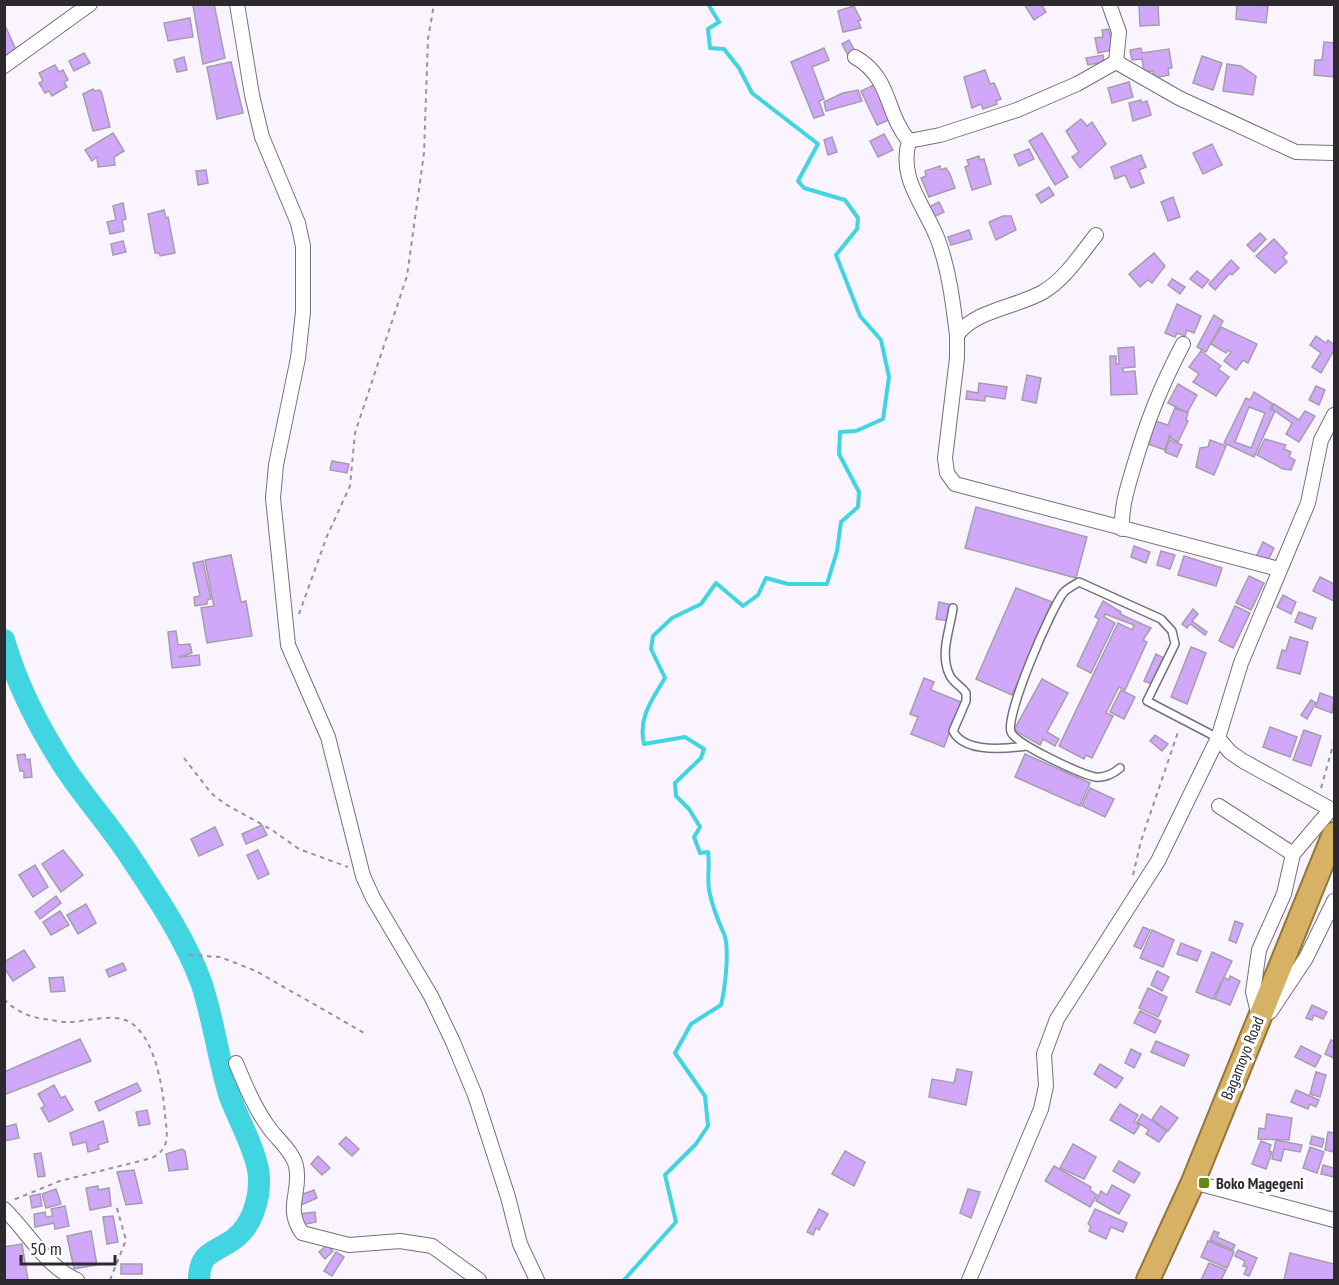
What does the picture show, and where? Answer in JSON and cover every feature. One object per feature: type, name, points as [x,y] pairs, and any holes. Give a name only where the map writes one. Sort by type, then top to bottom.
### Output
[{"type":"highway","name":"Bagamoyo Road","points":[[1148,1281],[1193,1182],[1335,834]]},
{"type":"street","points":[[4,66],[90,4]]},
{"type":"street","points":[[237,4],[250,85],[262,137],[298,223],[303,246],[303,312],[298,358],[276,465],[273,498],[288,645],[316,704],[328,736],[363,876],[373,898],[431,996],[476,1095],[520,1244],[537,1281]]},
{"type":"street","points":[[1108,4],[1119,32],[1116,62]]},
{"type":"street","points":[[855,57],[868,64],[880,78],[896,121],[909,141],[905,156],[906,171],[916,197],[938,238],[948,279],[957,335],[957,358],[945,458],[948,473],[955,484],[1280,569]]},
{"type":"street","points":[[909,141],[940,135],[1017,110],[1077,84],[1116,62]]},
{"type":"street","points":[[1116,62],[1159,88],[1296,152],[1335,153]]},
{"type":"street","points":[[957,335],[974,319],[1015,306],[1044,291],[1064,275],[1096,235]]},
{"type":"street","points":[[1122,529],[1126,494],[1149,415],[1183,344]]},
{"type":"street","points":[[969,1281],[1041,1109],[1046,1086],[1044,1054],[1049,1036],[1112,931],[1158,861],[1218,738],[1241,663],[1308,502],[1321,440],[1335,415]]},
{"type":"street","points":[[1218,738],[1230,752],[1333,810],[1293,854],[1284,894],[1259,950],[1253,992],[1255,1028]]},
{"type":"street","points":[[1219,806],[1293,854]]},
{"type":"street","points":[[1255,1028],[1306,958],[1335,901]]},
{"type":"street","points":[[236,1063],[269,1128],[296,1164],[297,1174],[292,1205],[297,1226],[302,1233],[349,1245],[400,1241],[432,1246],[479,1281]]},
{"type":"street","points":[[1193,1182],[1335,1220]]},
{"type":"street","points":[[4,1209],[31,1237],[53,1266],[77,1281]]},
{"type":"lane","points":[[1120,768],[1114,773],[1095,777],[1026,746],[1014,738],[1010,729],[1015,699],[1064,592],[1079,582],[1148,612],[1167,624],[1174,644],[1147,701],[1218,738]]},
{"type":"lane","points":[[953,608],[945,644],[946,660],[950,677],[966,693],[966,700],[953,731],[956,737],[963,742],[995,748],[1026,746]]},
{"type":"path","points":[[288,645],[327,536],[350,486],[355,433],[407,276],[424,153],[428,39],[434,4]]},
{"type":"path","points":[[1135,899],[1132,891],[1134,868],[1182,721]]},
{"type":"path","points":[[1317,802],[1335,742]]},
{"type":"path","points":[[184,758],[211,793],[225,804],[272,830],[298,849],[328,858],[363,876]]},
{"type":"path","points":[[189,955],[220,957],[256,971],[366,1034]]},
{"type":"path","points":[[4,999],[30,1017],[65,1022],[121,1019],[134,1024],[145,1038],[160,1078],[168,1140],[161,1153],[152,1158],[60,1181],[4,1203]]},
{"type":"path","points":[[110,1281],[126,1240],[116,1205]]},
{"type":"building","points":[[214,4],[225,58],[203,64],[193,5]]},
{"type":"building","points":[[1024,4],[1041,4],[1046,12],[1034,20]]},
{"type":"building","points":[[1139,4],[1158,4],[1159,25],[1140,26]]},
{"type":"building","points":[[1237,4],[1268,6],[1266,23],[1236,19]]},
{"type":"building","points":[[854,6],[861,20],[858,21],[861,28],[843,32],[838,11]]},
{"type":"building","points":[[190,18],[193,37],[168,41],[164,23]]},
{"type":"building","points":[[4,23],[17,52],[4,57]]},
{"type":"building","points":[[1108,29],[1116,49],[1098,53],[1095,38],[1103,37],[1102,30]]},
{"type":"building","points":[[849,40],[856,53],[849,57],[842,44]]},
{"type":"building","points":[[1324,42],[1334,43],[1334,77],[1314,75],[1315,60],[1322,60]]},
{"type":"building","points":[[824,48],[829,60],[812,67],[824,99],[819,101],[824,115],[814,118],[791,62]]},
{"type":"building","points":[[1141,48],[1142,53],[1169,49],[1172,68],[1168,68],[1169,75],[1154,78],[1153,71],[1144,72],[1142,59],[1132,60],[1130,50]]},
{"type":"building","points":[[84,53],[90,63],[74,71],[69,61]]},
{"type":"building","points":[[1103,55],[1104,62],[1088,65],[1086,58]]},
{"type":"building","points":[[1202,56],[1222,63],[1213,90],[1193,83]]},
{"type":"building","points":[[184,57],[187,70],[177,72],[174,60]]},
{"type":"building","points":[[231,62],[243,113],[217,119],[207,67]]},
{"type":"building","points":[[1227,64],[1241,66],[1256,76],[1253,95],[1223,91]]},
{"type":"building","points":[[55,65],[59,72],[63,70],[68,80],[64,82],[67,87],[52,96],[49,91],[45,93],[39,83],[43,81],[39,73]]},
{"type":"building","points":[[985,70],[990,84],[994,83],[1001,99],[996,101],[997,104],[983,109],[981,104],[972,108],[964,77]]},
{"type":"building","points":[[1129,82],[1133,97],[1112,103],[1108,88]]},
{"type":"building","points":[[876,84],[891,119],[877,125],[861,91]]},
{"type":"building","points":[[93,89],[94,91],[100,90],[102,94],[110,127],[93,131],[83,94]]},
{"type":"building","points":[[858,90],[862,101],[826,111],[824,102],[843,93]]},
{"type":"building","points":[[1141,100],[1141,103],[1147,101],[1151,115],[1133,121],[1129,103]]},
{"type":"building","points":[[1081,119],[1087,126],[1092,122],[1106,144],[1080,168],[1072,157],[1079,152],[1066,131]]},
{"type":"building","points":[[113,133],[124,151],[114,157],[115,165],[98,167],[97,157],[92,161],[85,150]]},
{"type":"building","points":[[1042,133],[1068,177],[1055,185],[1029,141]]},
{"type":"building","points":[[884,134],[893,150],[878,157],[870,141]]},
{"type":"building","points":[[832,137],[837,152],[828,155],[824,140]]},
{"type":"building","points":[[1212,144],[1222,165],[1203,174],[1193,153]]},
{"type":"building","points":[[1029,149],[1034,159],[1019,166],[1014,155]]},
{"type":"building","points":[[1141,155],[1146,167],[1139,170],[1144,183],[1131,188],[1125,175],[1115,179],[1111,167]]},
{"type":"building","points":[[979,156],[980,160],[984,159],[991,184],[972,190],[965,167],[969,165],[967,160]]},
{"type":"building","points":[[940,166],[941,170],[946,168],[955,188],[929,197],[921,178],[926,176],[925,171]]},
{"type":"building","points":[[206,170],[208,183],[198,185],[196,171]]},
{"type":"building","points":[[1049,187],[1054,195],[1041,203],[1036,195]]},
{"type":"building","points":[[1173,197],[1180,217],[1168,221],[1161,202]]},
{"type":"building","points":[[939,202],[944,212],[930,219],[925,209]]},
{"type":"building","points":[[123,203],[126,219],[122,220],[124,231],[110,234],[107,222],[116,220],[113,206]]},
{"type":"building","points":[[164,210],[166,218],[168,217],[175,253],[160,256],[159,253],[155,253],[148,214]]},
{"type":"building","points":[[1003,216],[1011,216],[1016,230],[996,240],[989,222]]},
{"type":"building","points":[[969,230],[972,239],[951,245],[948,237]]},
{"type":"building","points":[[1260,233],[1266,239],[1254,252],[1247,245]]},
{"type":"building","points":[[1274,239],[1287,253],[1283,257],[1287,262],[1275,273],[1256,256]]},
{"type":"building","points":[[123,241],[126,252],[113,255],[111,244]]},
{"type":"building","points":[[1154,253],[1165,266],[1152,283],[1148,280],[1140,287],[1129,274]]},
{"type":"building","points":[[1231,260],[1239,268],[1232,275],[1230,273],[1215,290],[1209,284]]},
{"type":"building","points":[[1197,271],[1209,280],[1202,288],[1190,279]]},
{"type":"building","points":[[1172,279],[1185,287],[1180,294],[1168,285]]},
{"type":"building","points":[[1177,304],[1201,316],[1194,333],[1187,330],[1185,336],[1177,333],[1175,337],[1165,333]]},
{"type":"building","points":[[1214,315],[1223,321],[1206,352],[1197,347]]},
{"type":"building","points":[[1221,327],[1257,344],[1248,363],[1243,360],[1236,370],[1224,361],[1231,352],[1228,350],[1226,353],[1211,344]]},
{"type":"building","points":[[1316,336],[1334,345],[1334,350],[1321,373],[1312,367],[1321,353],[1310,345]]},
{"type":"building","points":[[1134,347],[1135,367],[1123,368],[1123,372],[1135,371],[1137,394],[1111,395],[1110,356],[1116,356],[1116,364],[1119,364],[1118,348]]},
{"type":"building","points":[[1201,351],[1221,366],[1218,369],[1229,377],[1216,396],[1193,382],[1199,374],[1189,367]]},
{"type":"building","points":[[1027,375],[1041,378],[1036,403],[1022,400]]},
{"type":"building","points":[[979,383],[1007,387],[1005,399],[985,396],[985,401],[966,399],[967,391],[978,393]]},
{"type":"building","points":[[1178,384],[1197,395],[1187,413],[1168,403]]},
{"type":"building","points":[[1316,386],[1325,390],[1319,405],[1309,400]]},
{"type":"building","points":[[1254,392],[1273,404],[1270,409],[1275,411],[1254,457],[1224,443],[1246,398],[1250,400]],"holes":[[[1249,407],[1265,413],[1251,448],[1235,442]]]},
{"type":"building","points":[[1274,404],[1299,420],[1305,411],[1315,416],[1299,442],[1286,434],[1292,423],[1272,409]]},
{"type":"building","points":[[1175,408],[1188,413],[1186,420],[1188,421],[1178,442],[1170,438],[1170,434],[1165,450],[1148,444],[1155,421],[1168,425]]},
{"type":"building","points":[[1265,439],[1286,445],[1284,449],[1291,452],[1289,457],[1295,460],[1291,470],[1283,469],[1257,455]]},
{"type":"building","points":[[1169,440],[1182,445],[1177,457],[1165,452]]},
{"type":"building","points":[[1210,440],[1226,446],[1214,475],[1196,467],[1200,448],[1208,447]]},
{"type":"building","points":[[332,461],[349,464],[347,473],[330,470]]},
{"type":"building","points":[[976,507],[1087,537],[1076,578],[965,548]]},
{"type":"building","points":[[1263,542],[1274,548],[1267,562],[1256,557]]},
{"type":"building","points":[[1134,546],[1150,552],[1146,563],[1131,557]]},
{"type":"building","points":[[1161,551],[1175,555],[1170,569],[1157,565]]},
{"type":"building","points":[[231,555],[241,602],[246,601],[252,636],[207,643],[201,608],[214,606],[205,560]]},
{"type":"building","points":[[1184,556],[1222,568],[1216,586],[1178,575]]},
{"type":"building","points":[[203,561],[211,599],[207,600],[207,604],[195,606],[194,597],[200,596],[193,563]]},
{"type":"building","points":[[1249,576],[1264,583],[1251,610],[1236,603]]},
{"type":"building","points":[[1320,577],[1334,584],[1334,601],[1313,591]]},
{"type":"building","points":[[1016,588],[1052,602],[1012,695],[976,679]]},
{"type":"building","points":[[1283,595],[1296,602],[1291,614],[1277,607]]},
{"type":"building","points":[[1103,601],[1121,612],[1120,614],[1151,628],[1143,640],[1147,642],[1125,690],[1119,687],[1106,713],[1113,716],[1092,758],[1086,755],[1084,759],[1059,746],[1118,623],[1132,630],[1134,625],[1105,614],[1104,617],[1115,623],[1091,673],[1077,666],[1099,619],[1095,617]]},
{"type":"building","points":[[939,602],[953,605],[950,621],[936,619]]},
{"type":"building","points":[[1235,606],[1250,613],[1233,648],[1219,641]]},
{"type":"building","points":[[1193,609],[1198,614],[1192,621],[1207,632],[1205,635],[1190,624],[1187,628],[1182,624]]},
{"type":"building","points":[[1299,612],[1316,618],[1312,629],[1295,622]]},
{"type":"building","points":[[176,631],[178,645],[190,644],[192,653],[179,657],[199,655],[200,665],[172,668],[168,632]]},
{"type":"building","points":[[1290,637],[1308,642],[1300,674],[1277,668],[1282,650],[1286,651]]},
{"type":"building","points":[[1191,647],[1206,653],[1187,704],[1171,697]]},
{"type":"building","points":[[1156,654],[1164,658],[1152,684],[1144,681]]},
{"type":"building","points":[[924,678],[934,682],[931,690],[961,702],[944,747],[911,734],[918,717],[910,714]]},
{"type":"building","points":[[1042,679],[1068,693],[1047,732],[1059,739],[1055,746],[1043,739],[1040,745],[1014,730]]},
{"type":"building","points":[[1121,690],[1135,697],[1124,719],[1110,712]]},
{"type":"building","points":[[1320,693],[1334,698],[1332,713],[1316,707]]},
{"type":"building","points":[[1311,700],[1316,703],[1307,719],[1301,715]]},
{"type":"building","points":[[1270,727],[1297,737],[1290,757],[1263,747]]},
{"type":"building","points":[[1304,730],[1321,736],[1311,766],[1293,760]]},
{"type":"building","points":[[1155,735],[1168,744],[1162,751],[1150,741]]},
{"type":"building","points":[[25,754],[26,760],[30,759],[32,777],[24,778],[24,771],[20,771],[17,755]]},
{"type":"building","points":[[1025,754],[1090,783],[1080,806],[1015,777]]},
{"type":"building","points":[[1090,788],[1114,799],[1105,817],[1082,806]]},
{"type":"building","points":[[262,825],[267,835],[246,844],[242,834]]},
{"type":"building","points":[[215,827],[223,845],[199,856],[191,839]]},
{"type":"building","points":[[63,850],[83,875],[61,892],[42,864]]},
{"type":"building","points":[[258,850],[269,874],[258,879],[247,855]]},
{"type":"building","points":[[35,865],[48,887],[33,897],[19,875]]},
{"type":"building","points":[[56,896],[61,903],[40,919],[35,912]]},
{"type":"building","points":[[86,904],[96,923],[78,934],[67,915]]},
{"type":"building","points":[[60,911],[69,925],[51,935],[43,922]]},
{"type":"building","points":[[1235,921],[1243,924],[1236,943],[1229,940]]},
{"type":"building","points":[[1143,927],[1150,930],[1141,949],[1134,946]]},
{"type":"building","points":[[1152,930],[1174,940],[1163,967],[1140,958]]},
{"type":"building","points":[[1181,943],[1201,951],[1197,961],[1177,954]]},
{"type":"building","points":[[24,950],[35,967],[13,981],[4,968],[4,962]]},
{"type":"building","points":[[1212,952],[1232,961],[1213,999],[1196,992]]},
{"type":"building","points":[[123,963],[126,970],[109,977],[106,970]]},
{"type":"building","points":[[1157,971],[1169,977],[1162,991],[1151,985]]},
{"type":"building","points":[[1230,976],[1240,981],[1230,1005],[1215,999],[1224,977],[1229,980]]},
{"type":"building","points":[[63,977],[65,991],[51,992],[49,978]]},
{"type":"building","points":[[1148,988],[1167,997],[1158,1017],[1139,1008]]},
{"type":"building","points":[[1312,1005],[1327,1012],[1323,1019],[1314,1015],[1312,1020],[1306,1018]]},
{"type":"building","points":[[1140,1011],[1161,1021],[1155,1033],[1134,1023]]},
{"type":"building","points":[[80,1039],[91,1061],[4,1095],[4,1072]]},
{"type":"building","points":[[1331,1040],[1334,1041],[1334,1058],[1325,1054]]},
{"type":"building","points":[[1156,1041],[1189,1055],[1184,1066],[1151,1052]]},
{"type":"building","points":[[1301,1046],[1321,1056],[1315,1067],[1295,1057]]},
{"type":"building","points":[[1131,1049],[1141,1054],[1134,1068],[1125,1063]]},
{"type":"building","points":[[1100,1064],[1123,1078],[1116,1088],[1094,1074]]},
{"type":"building","points":[[957,1069],[972,1072],[966,1105],[929,1097],[932,1079],[954,1083]]},
{"type":"building","points":[[1316,1072],[1326,1075],[1320,1097],[1310,1094]]},
{"type":"building","points":[[137,1083],[141,1091],[99,1111],[95,1102]]},
{"type":"building","points":[[54,1085],[61,1098],[65,1096],[73,1110],[49,1122],[41,1108],[45,1106],[38,1094]]},
{"type":"building","points":[[1296,1090],[1319,1100],[1316,1107],[1310,1104],[1308,1109],[1291,1102]]},
{"type":"building","points":[[1120,1104],[1138,1115],[1134,1122],[1140,1125],[1134,1134],[1110,1120]]},
{"type":"building","points":[[1161,1106],[1178,1118],[1168,1131],[1152,1119]]},
{"type":"building","points":[[147,1110],[150,1124],[139,1126],[136,1112]]},
{"type":"building","points":[[1142,1114],[1167,1131],[1159,1142],[1146,1134],[1149,1130],[1137,1122]]},
{"type":"building","points":[[1267,1114],[1292,1118],[1289,1140],[1258,1139],[1259,1128],[1265,1129]]},
{"type":"building","points":[[103,1121],[108,1142],[98,1145],[99,1149],[88,1152],[86,1142],[73,1145],[70,1133]]},
{"type":"building","points":[[16,1124],[19,1138],[4,1141],[4,1127]]},
{"type":"building","points":[[1328,1132],[1334,1133],[1334,1152],[1325,1150]]},
{"type":"building","points":[[1312,1136],[1324,1139],[1322,1147],[1310,1144]]},
{"type":"building","points":[[346,1137],[359,1149],[352,1156],[339,1144]]},
{"type":"building","points":[[1276,1140],[1302,1145],[1300,1152],[1284,1149],[1281,1161],[1272,1159]]},
{"type":"building","points":[[1261,1141],[1271,1145],[1269,1151],[1272,1152],[1266,1169],[1252,1164]]},
{"type":"building","points":[[1073,1144],[1096,1157],[1084,1179],[1060,1168]]},
{"type":"building","points":[[1310,1147],[1324,1152],[1317,1173],[1303,1168]]},
{"type":"building","points":[[182,1149],[185,1151],[188,1169],[169,1171],[166,1154]]},
{"type":"building","points":[[845,1151],[865,1162],[854,1186],[832,1174]]},
{"type":"building","points":[[41,1153],[45,1176],[38,1177],[34,1154]]},
{"type":"building","points":[[318,1156],[330,1168],[322,1175],[311,1164]]},
{"type":"building","points":[[1119,1161],[1140,1173],[1134,1183],[1113,1171]]},
{"type":"building","points":[[1323,1165],[1334,1168],[1334,1177],[1321,1174]]},
{"type":"building","points":[[1054,1166],[1091,1187],[1090,1190],[1097,1195],[1090,1207],[1045,1181]]},
{"type":"building","points":[[134,1170],[142,1203],[126,1205],[117,1172]]},
{"type":"building","points":[[1112,1185],[1130,1195],[1119,1214],[1096,1201],[1101,1191],[1107,1195]]},
{"type":"building","points":[[98,1186],[98,1190],[109,1188],[111,1206],[90,1210],[86,1188]]},
{"type":"building","points":[[56,1189],[61,1204],[46,1208],[42,1194]]},
{"type":"building","points":[[968,1189],[980,1192],[971,1218],[960,1213]]},
{"type":"building","points":[[314,1190],[317,1198],[301,1205],[298,1196]]},
{"type":"building","points":[[40,1194],[42,1206],[32,1208],[30,1196]]},
{"type":"building","points":[[65,1206],[69,1226],[55,1229],[54,1223],[35,1227],[34,1214],[45,1212],[46,1217],[53,1216],[51,1209]]},
{"type":"building","points":[[819,1209],[828,1214],[819,1230],[816,1228],[813,1235],[807,1232]]},
{"type":"building","points":[[1095,1209],[1127,1223],[1123,1232],[1111,1227],[1106,1239],[1089,1231],[1091,1226],[1088,1224]]},
{"type":"building","points":[[315,1212],[316,1222],[301,1225],[300,1214]]},
{"type":"building","points":[[113,1216],[118,1242],[107,1244],[103,1217]]},
{"type":"building","points":[[91,1231],[97,1265],[74,1269],[67,1236]]},
{"type":"building","points":[[1214,1231],[1219,1233],[1217,1237],[1235,1245],[1233,1250],[1210,1240]]},
{"type":"building","points":[[1208,1241],[1234,1252],[1227,1268],[1201,1257]]},
{"type":"building","points":[[22,1244],[28,1280],[4,1280],[4,1247]]},
{"type":"building","points":[[327,1245],[333,1251],[325,1259],[319,1252]]},
{"type":"building","points":[[1238,1250],[1257,1258],[1249,1276],[1244,1274],[1247,1267],[1243,1266],[1245,1261],[1235,1256]]},
{"type":"building","points":[[336,1252],[344,1257],[332,1276],[324,1271]]},
{"type":"building","points":[[1290,1253],[1334,1264],[1334,1280],[1284,1280]]},
{"type":"building","points":[[1209,1263],[1226,1270],[1221,1280],[1201,1280]]},
{"type":"building","points":[[121,1264],[142,1264],[142,1274],[121,1274]]},
{"type":"waterway","points":[[624,1280],[676,1222],[665,1175],[696,1144],[708,1126],[705,1096],[675,1053],[691,1024],[721,1005],[727,958],[726,940],[709,890],[708,852],[700,853],[694,837],[700,827],[689,809],[676,796],[675,783],[701,758],[704,749],[685,737],[644,744],[644,718],[665,678],[651,649],[653,636],[672,618],[701,604],[716,583],[743,606],[758,595],[766,578],[788,584],[827,584],[837,551],[841,522],[858,507],[859,492],[839,454],[840,432],[856,431],[883,419],[889,377],[881,340],[860,316],[836,255],[857,229],[858,218],[845,200],[804,188],[798,181],[818,144],[752,93],[739,68],[724,49],[710,48],[708,29],[719,22],[708,4]]},
{"type":"waterway","points":[[4,640],[23,691],[48,741],[74,781],[127,852],[168,915],[186,948],[201,982],[230,1097],[256,1160],[259,1188],[251,1217],[241,1233],[205,1258],[199,1280]]},
{"type":"place","name":"Boko Magegeni","points":[[1204,1183]]}]
